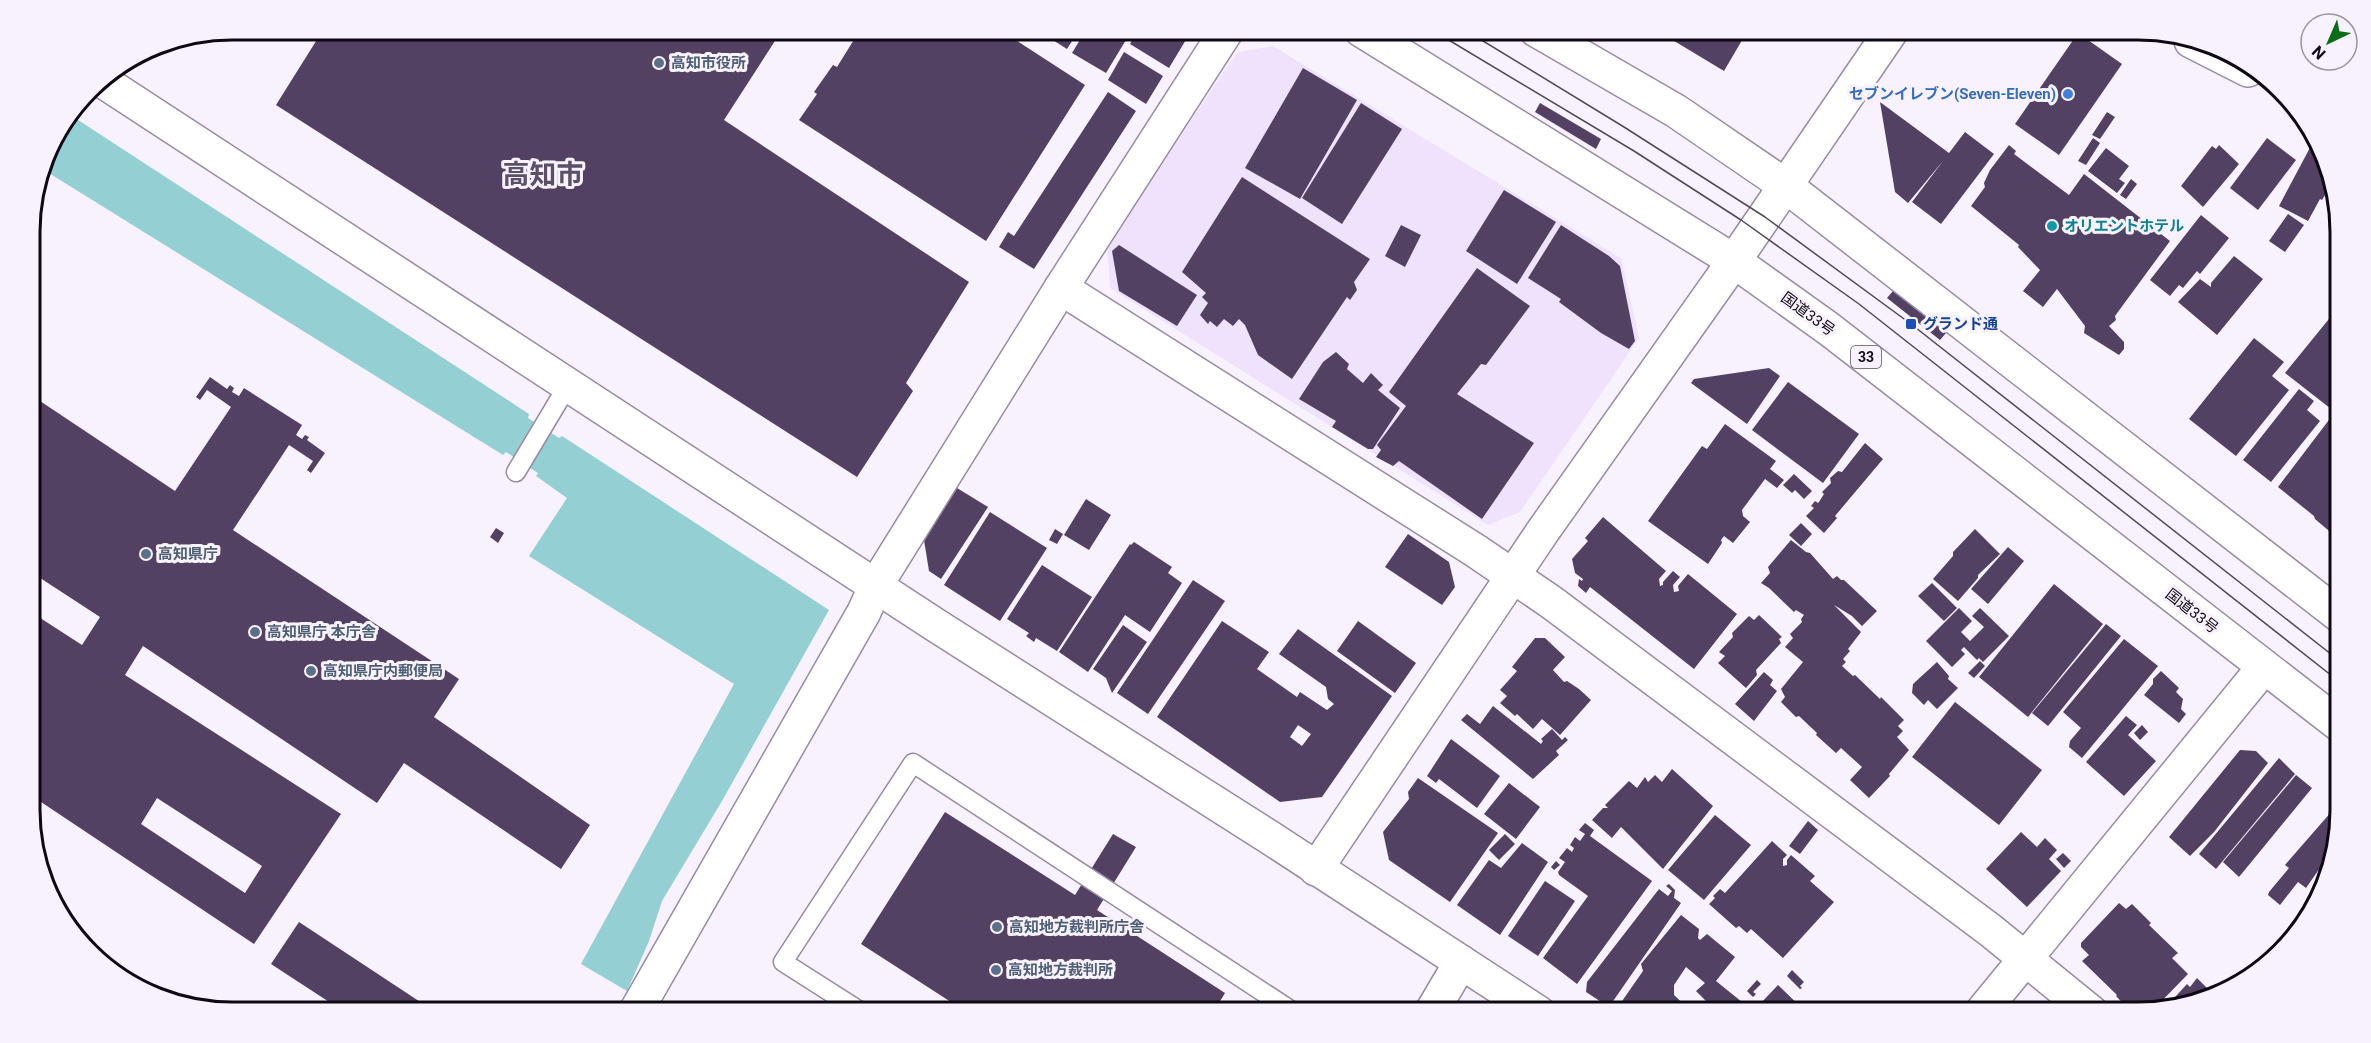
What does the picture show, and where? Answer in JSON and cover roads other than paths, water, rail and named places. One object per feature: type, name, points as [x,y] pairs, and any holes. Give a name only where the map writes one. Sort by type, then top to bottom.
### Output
[{"type":"main road","points":[[640,1002],[856,625],[876,585],[1061,288],[1220,40]]},
{"type":"main road","name":"国道33号","points":[[1378,40],[1734,261],[1829,329],[2330,718]]},
{"type":"main road","points":[[1554,40],[1676,111],[1786,186],[2330,608]]},
{"type":"main road","points":[[1316,869],[1513,576],[1734,261],[1885,40]]},
{"type":"main road","points":[[109,86],[1522,1002]]},
{"type":"main road","points":[[1061,288],[1551,602],[1990,930],[2079,1002]]},
{"type":"main road","points":[[1990,1002],[2264,667]]},
{"type":"main road","points":[[1438,1002],[1461,963]]},
{"type":"lane","points":[[516,472],[568,385]]},
{"type":"lane","points":[[845,1002],[783,962],[913,763],[1278,1002]]},
{"type":"water","points":[[78,120],[529,414],[528,418],[559,438],[562,436],[829,610],[722,801],[662,901],[649,941],[627,991],[581,964],[734,684],[529,556],[567,498],[536,476],[538,473],[506,452],[503,455],[50,174],[60,148]]},
{"type":"tram line","points":[[1449,40],[1634,151],[1741,220],[1859,304],[2330,674]]},
{"type":"tram line","points":[[1482,40],[1765,217],[1911,324],[2330,653]]},
{"type":"place","name":"高知市役所","points":[[659,63]]},
{"type":"place","name":"セブンイレブン(Seven-Eleven)","points":[[2068,94]]},
{"type":"place","name":"オリエントホテル","points":[[2052,226]]},
{"type":"place","name":"グランド通","points":[[1911,324]]},
{"type":"place","name":"高知県庁","points":[[146,554]]},
{"type":"place","name":"高知県庁 本庁舎","points":[[255,632]]},
{"type":"place","name":"高知県庁内郵便局","points":[[311,671]]},
{"type":"place","name":"高知地方裁判所庁舎","points":[[997,927]]},
{"type":"place","name":"高知地方裁判所","points":[[996,970]]},
{"type":"district","name":"高知市","points":[[543,175]]}]
